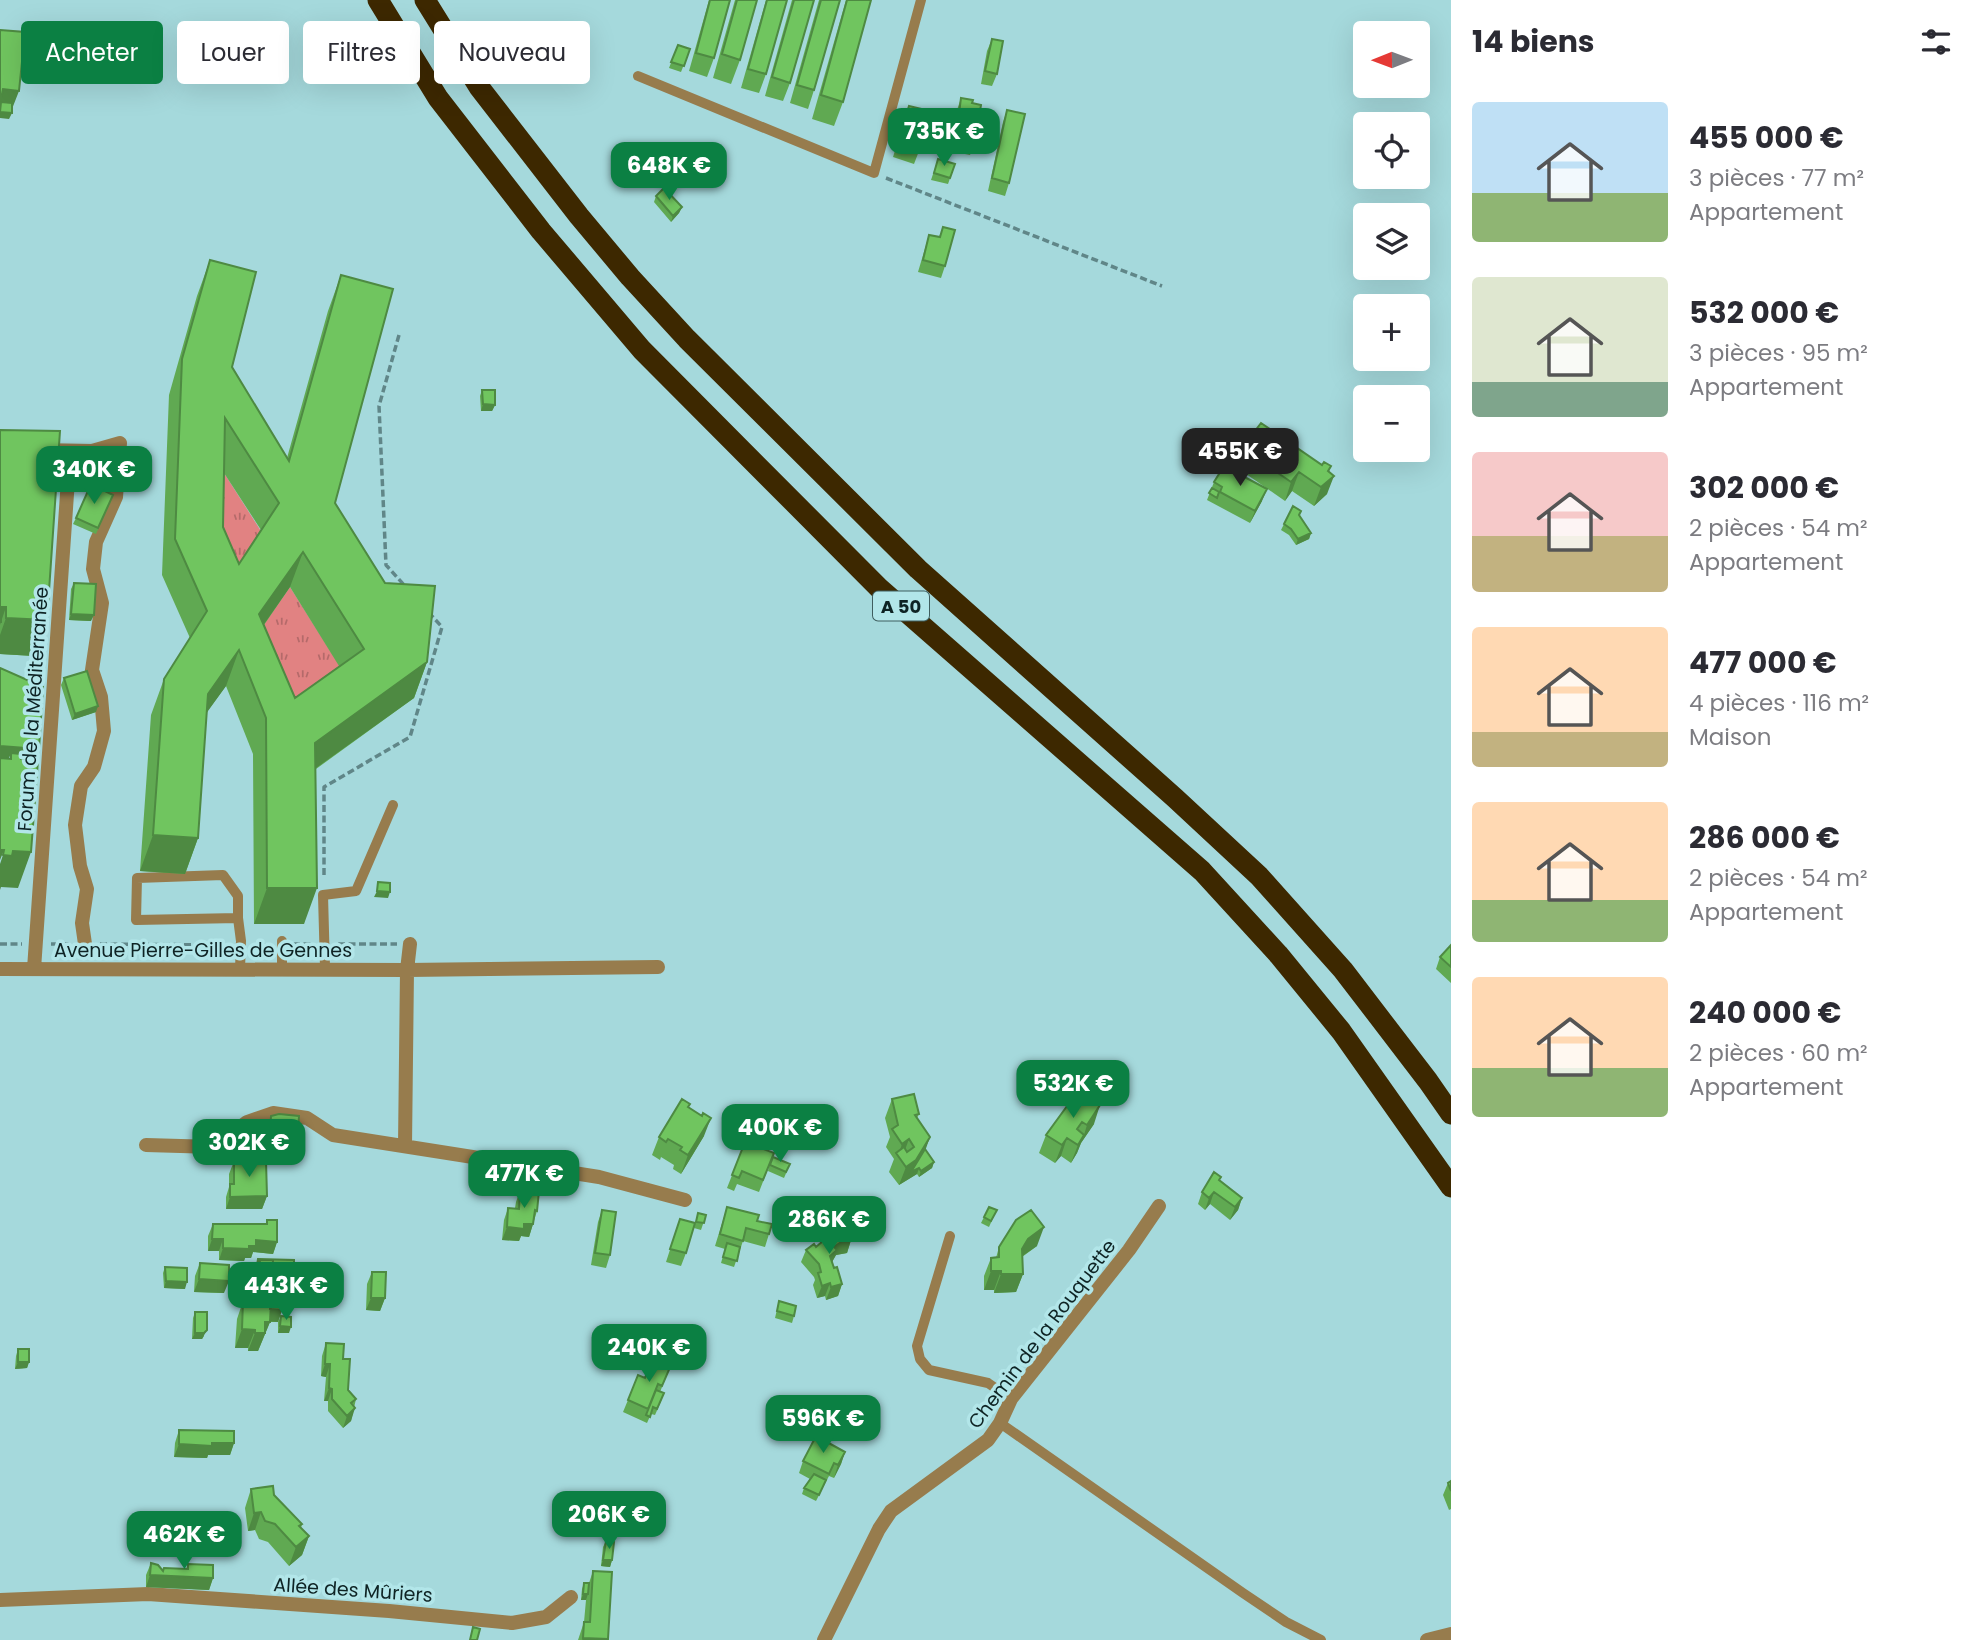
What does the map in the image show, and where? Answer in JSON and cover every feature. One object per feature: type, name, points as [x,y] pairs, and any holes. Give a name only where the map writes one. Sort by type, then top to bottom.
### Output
[{"type":"highway","name":"A 50","points":[[377,0],[438,98],[541,231],[642,350],[879,588],[1202,871],[1278,954],[1341,1031],[1451,1186]]},
{"type":"highway","name":"A 50","points":[[425,0],[480,87],[579,216],[687,339],[918,569],[1259,876],[1343,970],[1451,1114]]},
{"type":"street","points":[[28,450],[92,451],[120,443],[116,497],[96,542],[93,569],[102,603],[92,670],[101,697],[104,731],[94,767],[81,786],[75,825],[80,866],[87,889],[82,923],[86,944]]},
{"type":"street","name":"Forum de la Méditerranée","points":[[34,969],[47,686],[70,451]]},
{"type":"street","points":[[405,1146],[407,970],[410,944]]},
{"type":"street","name":"Avenue Pierre-Gilles de Gennes","points":[[0,970],[658,967]]},
{"type":"street","points":[[146,1145],[215,1147],[247,1122],[273,1113],[307,1118],[333,1135],[599,1177],[685,1200]]},
{"type":"street","name":"Chemin de la Rouquette","points":[[824,1640],[891,1511],[989,1440],[1011,1399],[1129,1250],[1159,1206]]},
{"type":"street","name":"Allée des Mûriers","points":[[0,1600],[148,1594],[389,1611],[512,1623],[546,1617],[571,1597]]},
{"type":"street","points":[[1427,1640],[1451,1634]]},
{"type":"lane","points":[[638,76],[874,173],[921,0]]},
{"type":"lane","points":[[325,968],[323,895],[356,891],[393,805]]},
{"type":"lane","points":[[238,918],[136,920],[137,878],[223,875],[237,897],[240,945],[240,969]]},
{"type":"lane","points":[[282,941],[282,968]]},
{"type":"lane","points":[[950,1236],[917,1346],[920,1359],[929,1370],[988,1383],[1011,1399]]},
{"type":"lane","points":[[1000,1423],[1264,1608],[1321,1640]]},
{"type":"path","points":[[874,173],[1162,286]]},
{"type":"path","points":[[399,335],[379,406],[386,565],[414,596]]},
{"type":"path","points":[[324,875],[324,787],[410,737],[442,627],[423,606]]},
{"type":"path","points":[[0,944],[240,945]]},
{"type":"green space","points":[[212,454],[266,539],[226,600]]},
{"type":"green space","points":[[290,587],[351,684],[282,734],[246,650]]},
{"type":"building","points":[[710,0],[730,0],[714,58],[696,53]]},
{"type":"building","points":[[737,0],[757,0],[740,60],[722,54]]},
{"type":"building","points":[[767,0],[787,0],[766,74],[748,69]]},
{"type":"building","points":[[794,0],[814,0],[790,83],[772,77]]},
{"type":"building","points":[[821,0],[840,0],[814,90],[797,85]]},
{"type":"building","points":[[847,0],[871,0],[843,102],[821,95]]},
{"type":"building","points":[[0,30],[21,32],[19,91],[3,89],[0,99]]},
{"type":"building","points":[[992,39],[1003,41],[997,74],[985,71]]},
{"type":"building","points":[[678,45],[690,49],[684,66],[671,62]]},
{"type":"building","points":[[961,98],[981,105],[978,123],[982,124],[980,136],[976,135],[975,143],[960,139]]},
{"type":"building","points":[[1,102],[12,103],[12,113],[0,112]]},
{"type":"building","points":[[909,106],[930,111],[919,151],[897,145]]},
{"type":"building","points":[[1007,110],[1025,114],[1009,183],[992,178]]},
{"type":"building","points":[[938,159],[955,164],[950,178],[934,173]]},
{"type":"building","points":[[664,188],[682,207],[673,216],[656,196]]},
{"type":"building","points":[[943,227],[955,230],[945,266],[923,260],[929,235],[940,237]]},
{"type":"building","points":[[210,260],[256,272],[232,367],[289,461],[341,275],[393,289],[335,503],[385,583],[435,586],[427,662],[315,743],[317,888],[267,888],[266,718],[239,650],[208,694],[198,838],[153,835],[164,679],[207,611],[175,539],[182,359]],"holes":[[[225,418],[279,503],[239,564],[223,527]],[[303,552],[364,649],[295,698],[259,614]]]},
{"type":"building","points":[[482,390],[495,390],[495,405],[483,404]]},
{"type":"building","points":[[1261,423],[1322,465],[1324,462],[1331,466],[1328,471],[1334,476],[1321,487],[1299,472],[1291,482],[1242,448]]},
{"type":"building","points":[[0,430],[60,431],[47,620],[6,618],[6,607],[1,607],[0,622]]},
{"type":"building","points":[[1224,466],[1267,489],[1255,511],[1220,492],[1222,487],[1214,482]]},
{"type":"building","points":[[91,484],[113,495],[98,528],[76,518]]},
{"type":"building","points":[[1212,488],[1219,492],[1217,498],[1209,493]]},
{"type":"building","points":[[1293,506],[1301,511],[1299,515],[1311,533],[1298,539],[1284,524]]},
{"type":"building","points":[[74,583],[96,584],[94,615],[71,614]]},
{"type":"building","points":[[0,668],[43,687],[39,749],[0,746]]},
{"type":"building","points":[[87,671],[98,706],[75,714],[64,678]]},
{"type":"building","points":[[11,753],[21,754],[21,759],[38,760],[31,852],[13,851],[12,856],[3,855],[4,850],[0,850],[0,758],[11,759]]},
{"type":"building","points":[[378,882],[390,883],[390,892],[377,891]]},
{"type":"building","points":[[1451,945],[1451,967],[1440,957]]},
{"type":"building","points":[[1078,1091],[1100,1105],[1087,1125],[1082,1122],[1077,1129],[1084,1135],[1078,1145],[1067,1138],[1062,1145],[1046,1135]]},
{"type":"building","points":[[914,1094],[919,1114],[915,1115],[930,1137],[916,1160],[906,1167],[896,1153],[904,1147],[907,1152],[914,1147],[909,1139],[902,1144],[892,1129],[898,1125],[892,1099]]},
{"type":"building","points":[[682,1099],[690,1104],[688,1107],[711,1118],[688,1155],[680,1150],[682,1147],[659,1137]]},
{"type":"building","points":[[271,1116],[299,1116],[298,1133],[270,1132]]},
{"type":"building","points":[[745,1142],[774,1153],[763,1180],[742,1171],[739,1178],[732,1175]]},
{"type":"building","points":[[925,1149],[934,1162],[921,1171],[919,1168],[911,1172]]},
{"type":"building","points":[[773,1157],[790,1164],[786,1172],[770,1165]]},
{"type":"building","points":[[234,1161],[266,1161],[267,1196],[230,1197],[230,1184],[234,1184]]},
{"type":"building","points":[[1214,1172],[1221,1177],[1219,1180],[1242,1198],[1235,1207],[1214,1192],[1209,1198],[1202,1192]]},
{"type":"building","points":[[520,1190],[539,1191],[533,1224],[524,1224],[524,1229],[507,1227],[508,1208],[519,1209]]},
{"type":"building","points":[[727,1207],[759,1215],[757,1221],[772,1224],[769,1234],[746,1228],[743,1241],[720,1234]]},
{"type":"building","points":[[989,1207],[997,1210],[991,1221],[984,1217]]},
{"type":"building","points":[[602,1210],[616,1212],[610,1255],[595,1253]]},
{"type":"building","points":[[1031,1210],[1044,1227],[1028,1239],[1022,1249],[1023,1274],[991,1271],[991,1258],[999,1257],[999,1247],[1016,1220]]},
{"type":"building","points":[[698,1213],[706,1215],[704,1223],[696,1222]]},
{"type":"building","points":[[680,1219],[695,1223],[686,1253],[670,1249]]},
{"type":"building","points":[[267,1220],[277,1220],[277,1242],[256,1240],[256,1246],[249,1246],[249,1249],[223,1248],[223,1239],[212,1239],[213,1224],[267,1224]]},
{"type":"building","points":[[848,1227],[851,1240],[834,1247],[837,1250],[830,1256],[834,1268],[837,1267],[842,1284],[831,1287],[830,1283],[822,1286],[818,1273],[821,1272],[819,1264],[806,1250],[814,1244],[816,1247],[837,1229]]},
{"type":"building","points":[[727,1243],[740,1247],[737,1261],[723,1257]]},
{"type":"building","points":[[258,1259],[294,1260],[294,1263],[297,1263],[296,1285],[283,1285],[282,1310],[270,1309],[273,1260],[260,1260],[257,1266]]},
{"type":"building","points":[[260,1260],[273,1260],[270,1322],[265,1322],[265,1333],[255,1333],[255,1330],[242,1329],[243,1301],[251,1301],[251,1296],[257,1296],[257,1284],[251,1284],[252,1272],[259,1272]]},
{"type":"building","points":[[200,1263],[229,1265],[229,1281],[199,1279]]},
{"type":"building","points":[[165,1267],[187,1268],[187,1282],[166,1281]]},
{"type":"building","points":[[372,1272],[386,1272],[385,1298],[371,1298]]},
{"type":"building","points":[[331,1291],[337,1291],[336,1299],[330,1298]]},
{"type":"building","points":[[779,1301],[796,1306],[794,1316],[777,1311]]},
{"type":"building","points":[[195,1312],[207,1312],[207,1330],[204,1333],[195,1333]]},
{"type":"building","points":[[281,1316],[291,1317],[291,1327],[280,1326]]},
{"type":"building","points":[[326,1343],[344,1344],[343,1359],[350,1359],[348,1390],[356,1399],[351,1403],[355,1408],[347,1416],[332,1399],[332,1389],[329,1388],[330,1364],[325,1364]]},
{"type":"building","points":[[18,1349],[29,1349],[29,1362],[18,1362]]},
{"type":"building","points":[[656,1359],[671,1365],[662,1386],[658,1384],[648,1409],[628,1400],[638,1375],[645,1378]]},
{"type":"building","points":[[656,1390],[664,1393],[657,1409],[653,1407],[650,1417],[646,1415]]},
{"type":"building","points":[[179,1430],[234,1431],[234,1443],[212,1443],[212,1446],[179,1444]]},
{"type":"building","points":[[816,1436],[845,1452],[838,1465],[834,1463],[829,1474],[803,1461]]},
{"type":"building","points":[[814,1474],[826,1480],[819,1495],[804,1488]]},
{"type":"building","points":[[273,1486],[274,1495],[302,1524],[299,1526],[309,1536],[296,1547],[275,1524],[265,1521],[261,1512],[254,1513],[251,1489]]},
{"type":"building","points":[[606,1541],[614,1542],[612,1560],[603,1560]]},
{"type":"building","points":[[151,1563],[158,1565],[163,1571],[164,1568],[188,1569],[188,1564],[213,1565],[213,1578],[150,1575]]},
{"type":"building","points":[[593,1571],[612,1572],[608,1639],[583,1638],[584,1622],[590,1622]]},
{"type":"building","points":[[584,1583],[589,1583],[588,1594],[583,1594]]},
{"type":"building","points":[[473,1627],[480,1629],[477,1640],[470,1640]]}]
